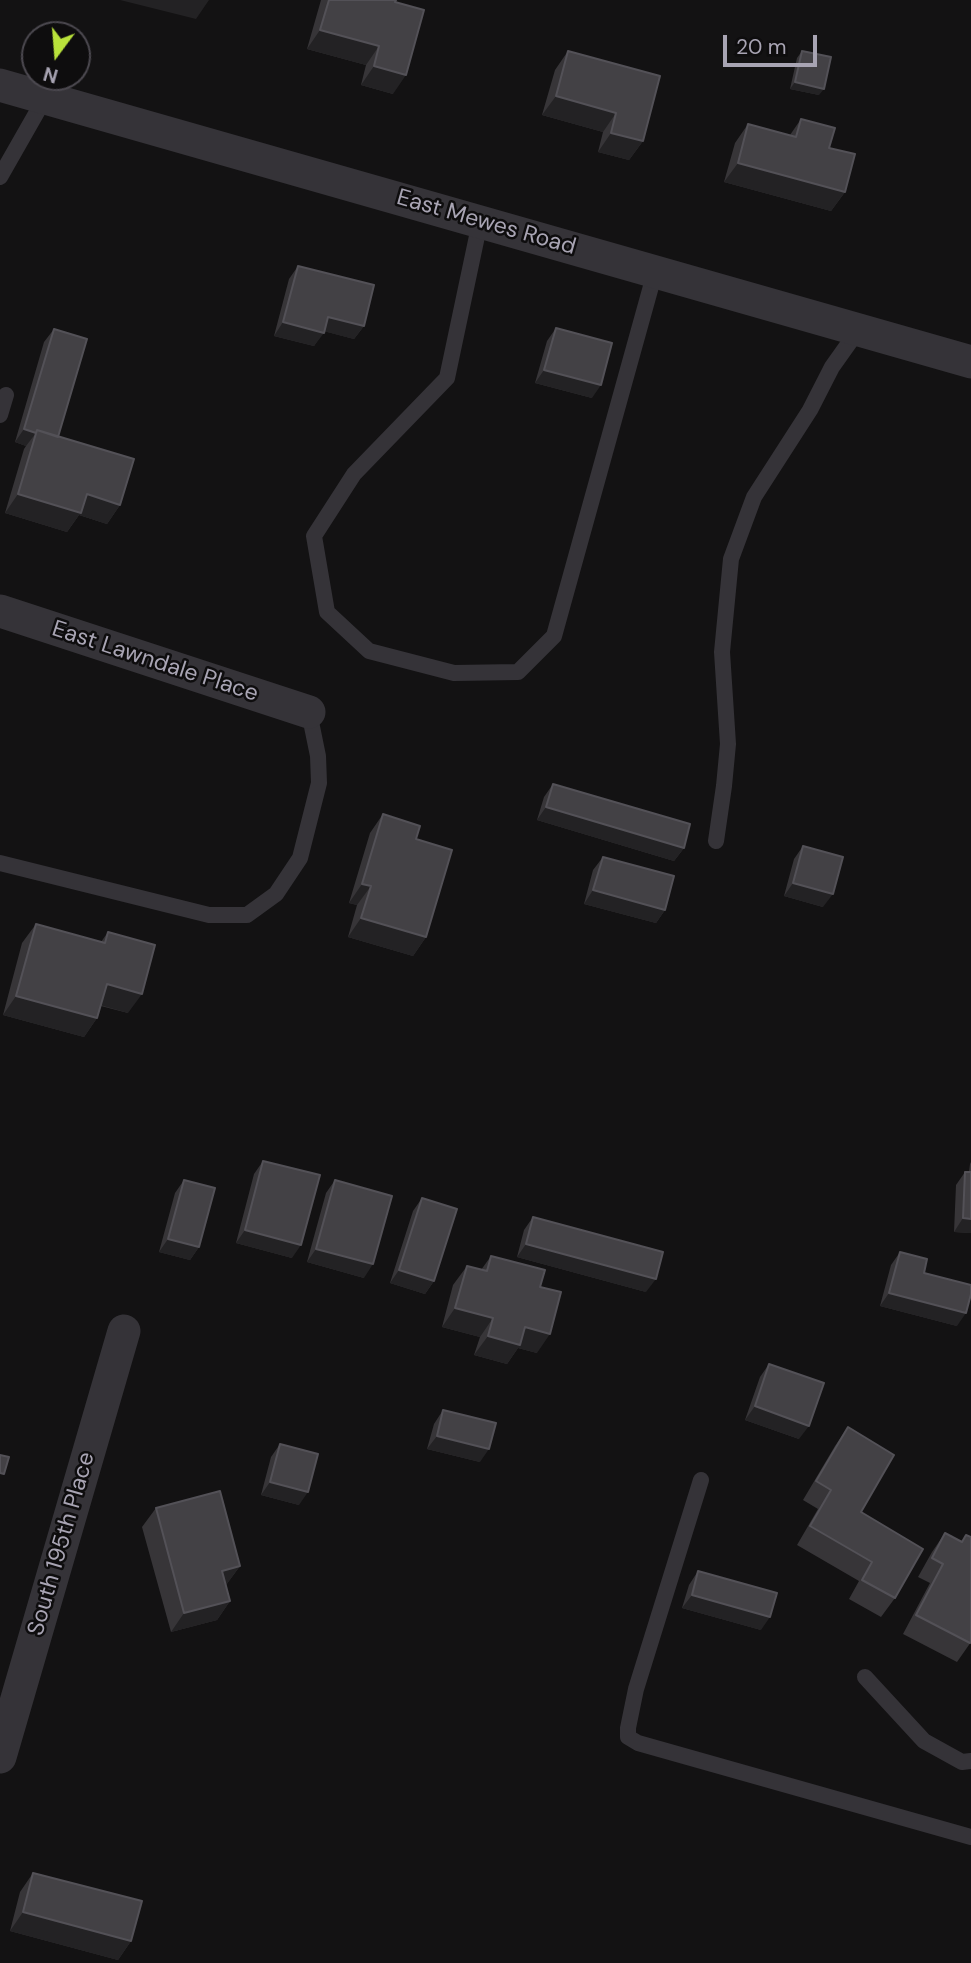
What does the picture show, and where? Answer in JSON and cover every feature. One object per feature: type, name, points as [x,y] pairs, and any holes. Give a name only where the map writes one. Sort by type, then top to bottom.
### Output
[{"type":"street","name":"East Mewes Road","points":[[0,85],[971,362]]},
{"type":"street","name":"East Lawndale Place","points":[[0,611],[309,712]]},
{"type":"street","name":"South 195th Place","points":[[0,1757],[124,1331]]},
{"type":"lane","points":[[0,177],[45,98]]},
{"type":"lane","points":[[480,222],[447,378],[354,474],[314,536],[327,612],[369,650],[454,673],[518,672],[554,636],[655,272]]},
{"type":"lane","points":[[716,841],[728,744],[722,652],[731,559],[754,497],[810,410],[832,367],[859,329]]},
{"type":"lane","points":[[0,415],[6,395]]},
{"type":"lane","points":[[0,863],[209,915],[247,915],[276,894],[300,858],[319,783],[318,757],[309,712]]},
{"type":"lane","points":[[701,1480],[636,1689],[628,1737],[638,1743],[971,1837]]},
{"type":"lane","points":[[864,1677],[924,1741],[962,1762],[971,1761]]},
{"type":"building","points":[[329,0],[396,0],[395,2],[424,10],[406,75],[374,66],[379,46],[320,30]]},
{"type":"building","points":[[568,51],[660,76],[643,141],[611,133],[616,113],[556,96]]},
{"type":"building","points":[[802,51],[831,57],[824,89],[795,82]]},
{"type":"building","points":[[801,119],[835,128],[829,148],[855,154],[845,192],[738,163],[748,124],[796,137]]},
{"type":"building","points":[[298,266],[374,285],[364,326],[328,317],[324,333],[283,322]]},
{"type":"building","points":[[556,328],[612,343],[601,385],[544,370]]},
{"type":"building","points":[[54,329],[87,339],[58,437],[24,429]]},
{"type":"building","points":[[37,430],[134,459],[120,505],[87,494],[81,513],[18,494]]},
{"type":"building","points":[[553,784],[690,824],[684,848],[546,807]]},
{"type":"building","points":[[383,814],[420,826],[416,839],[452,850],[426,937],[361,918],[371,886],[362,884]]},
{"type":"building","points":[[803,846],[843,857],[833,894],[793,883]]},
{"type":"building","points":[[603,857],[674,876],[665,910],[593,890]]},
{"type":"building","points":[[36,924],[105,943],[108,932],[155,945],[142,994],[107,984],[97,1018],[16,996]]},
{"type":"building","points":[[263,1161],[320,1175],[301,1245],[245,1230]]},
{"type":"building","points":[[965,1172],[971,1172],[971,1219],[963,1218]]},
{"type":"building","points":[[184,1180],[215,1188],[199,1247],[168,1239]]},
{"type":"building","points":[[335,1180],[392,1196],[373,1264],[316,1249]]},
{"type":"building","points":[[422,1198],[457,1209],[434,1281],[399,1270]]},
{"type":"building","points":[[533,1217],[663,1252],[656,1279],[526,1244]]},
{"type":"building","points":[[900,1252],[927,1259],[924,1273],[971,1285],[966,1313],[889,1293]]},
{"type":"building","points":[[491,1256],[545,1270],[540,1287],[561,1292],[550,1334],[525,1327],[520,1345],[488,1336],[493,1318],[455,1308],[467,1266],[487,1271]]},
{"type":"building","points":[[769,1364],[824,1383],[809,1426],[755,1406]]},
{"type":"building","points":[[443,1410],[496,1423],[489,1449],[437,1436]]},
{"type":"building","points":[[848,1427],[894,1455],[861,1512],[923,1549],[895,1598],[862,1580],[872,1562],[810,1526],[831,1490],[816,1481]]},
{"type":"building","points":[[280,1444],[318,1454],[308,1492],[270,1482]]},
{"type":"building","points":[[0,1455],[9,1457],[4,1474],[0,1473]]},
{"type":"building","points":[[220,1491],[240,1566],[222,1571],[230,1601],[184,1613],[156,1508]]},
{"type":"building","points":[[945,1533],[962,1542],[966,1535],[971,1537],[970,1643],[916,1615],[943,1564],[932,1558]]},
{"type":"building","points":[[698,1571],[777,1593],[770,1617],[692,1595]]},
{"type":"building","points":[[33,1873],[142,1901],[131,1941],[23,1912]]}]
